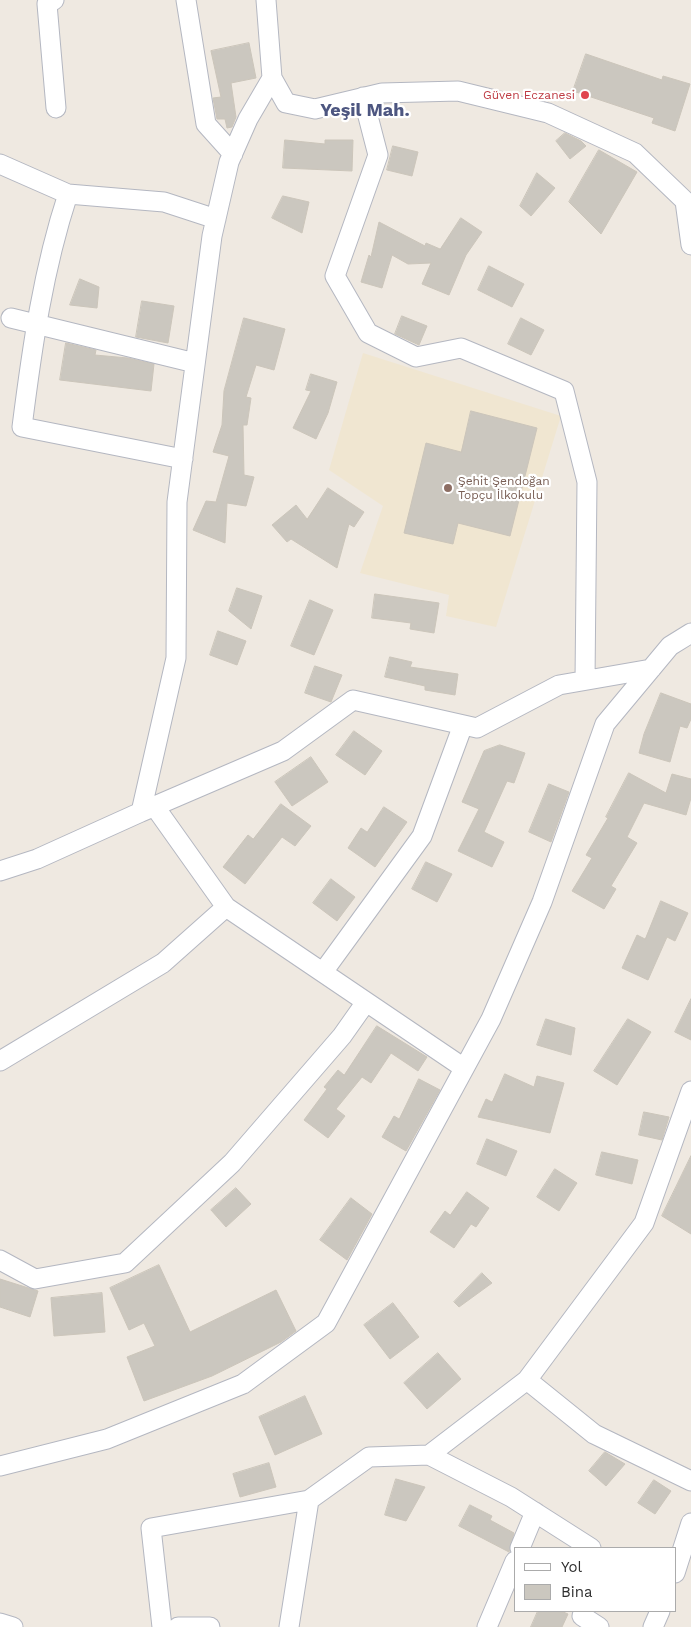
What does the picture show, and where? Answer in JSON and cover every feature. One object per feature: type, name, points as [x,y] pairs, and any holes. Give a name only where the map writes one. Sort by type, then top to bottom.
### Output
[{"type":"street","points":[[54,0],[47,4],[56,108]]},
{"type":"street","points":[[186,0],[206,124],[233,154]]},
{"type":"street","points":[[266,0],[272,78],[286,103],[316,109],[382,93],[458,91],[548,113],[635,152],[685,201],[691,245]]},
{"type":"street","points":[[272,78],[248,119],[233,154],[216,219],[177,502],[176,658],[148,810],[226,907],[464,1068]]},
{"type":"street","points":[[363,97],[378,155],[335,276],[368,333],[416,357],[461,348],[564,391],[587,482],[585,680]]},
{"type":"street","points":[[0,164],[68,194],[164,202],[216,219]]},
{"type":"street","points":[[68,194],[54,236],[36,324],[22,427],[183,459]]},
{"type":"street","points":[[11,318],[195,363]]},
{"type":"street","points":[[0,1466],[107,1439],[244,1384],[326,1323],[491,1019],[542,902],[604,724],[670,646],[691,633]]},
{"type":"street","points":[[0,871],[38,858],[284,751],[353,700],[477,728],[559,685],[651,669]]},
{"type":"street","points":[[323,972],[422,836],[462,725]]},
{"type":"street","points":[[0,1061],[163,964],[226,907]]},
{"type":"street","points":[[0,1260],[35,1279],[125,1263],[232,1164],[342,1036],[366,1002]]},
{"type":"street","points":[[429,1455],[527,1380],[644,1222],[691,1091]]},
{"type":"street","points":[[527,1380],[594,1434],[691,1480]]},
{"type":"street","points":[[162,1627],[151,1528],[310,1500],[369,1457],[429,1455],[511,1497],[589,1547]]},
{"type":"street","points":[[289,1627],[310,1500]]},
{"type":"street","points":[[520,1547],[535,1512]]},
{"type":"street","points":[[676,1569],[691,1523]]},
{"type":"street","points":[[487,1627],[514,1563]]},
{"type":"street","points":[[653,1627],[660,1612]]},
{"type":"street","points":[[581,1618],[598,1627]]},
{"type":"street","points":[[0,1623],[13,1627]]},
{"type":"street","points":[[178,1627],[210,1627]]},
{"type":"shaded area","name":"Şehit Şendoğan Topçu İlkokulu","points":[[363,353],[561,416],[496,627],[446,616],[449,595],[360,573],[383,506],[329,470]]},
{"type":"building","points":[[249,43],[256,78],[231,83],[236,117],[232,127],[227,128],[225,119],[217,119],[213,98],[221,97],[211,51]]},
{"type":"building","points":[[586,54],[662,80],[663,76],[690,84],[675,131],[652,123],[654,118],[573,91]]},
{"type":"building","points":[[565,133],[581,141],[586,146],[570,159],[556,141]]},
{"type":"building","points":[[285,140],[325,144],[325,140],[353,140],[352,171],[283,168]]},
{"type":"building","points":[[393,146],[418,152],[412,176],[387,170]]},
{"type":"building","points":[[599,150],[637,172],[601,234],[569,202]]},
{"type":"building","points":[[537,173],[555,188],[531,216],[520,206]]},
{"type":"building","points":[[283,196],[309,202],[302,233],[272,218]]},
{"type":"building","points":[[461,218],[482,232],[466,255],[449,295],[422,284],[431,263],[408,264],[392,255],[382,288],[361,282],[369,255],[371,257],[379,222],[425,246],[426,243],[440,249]]},
{"type":"building","points":[[489,266],[524,284],[512,307],[478,290]]},
{"type":"building","points":[[80,279],[99,287],[97,308],[70,305]]},
{"type":"building","points":[[142,301],[174,306],[168,343],[136,337]]},
{"type":"building","points":[[402,316],[427,326],[419,345],[395,334]]},
{"type":"building","points":[[244,318],[285,329],[274,370],[256,365],[246,397],[251,398],[247,425],[243,425],[244,475],[254,477],[246,506],[227,503],[225,543],[193,530],[206,501],[216,502],[229,456],[213,452],[222,425],[224,391]]},
{"type":"building","points":[[521,318],[544,330],[531,355],[508,344]]},
{"type":"building","points":[[66,343],[96,350],[95,355],[128,358],[154,364],[151,391],[60,380]]},
{"type":"building","points":[[311,374],[337,382],[328,413],[316,439],[293,428],[311,391],[306,390]]},
{"type":"building","points":[[471,411],[537,428],[510,536],[458,523],[453,544],[404,533],[426,443],[461,452]]},
{"type":"building","points":[[328,488],[364,512],[354,527],[349,524],[337,568],[291,539],[287,542],[272,525],[296,505],[307,519]]},
{"type":"building","points":[[237,588],[262,596],[251,629],[229,611]]},
{"type":"building","points":[[375,594],[439,603],[434,633],[410,629],[411,623],[372,618]]},
{"type":"building","points":[[310,600],[333,610],[314,655],[291,646]]},
{"type":"building","points":[[218,631],[246,641],[237,665],[210,655]]},
{"type":"building","points":[[390,657],[412,662],[410,667],[458,674],[455,695],[425,690],[425,686],[385,677]]},
{"type":"building","points":[[315,666],[342,675],[331,702],[305,693]]},
{"type":"building","points":[[661,693],[691,704],[691,719],[687,728],[680,726],[670,762],[639,753],[644,734]]},
{"type":"building","points":[[354,731],[382,751],[365,775],[336,755]]},
{"type":"building","points":[[500,745],[525,753],[514,783],[507,781],[484,832],[504,842],[492,867],[458,851],[479,809],[462,802],[484,751]]},
{"type":"building","points":[[311,757],[328,782],[292,806],[275,782]]},
{"type":"building","points":[[629,773],[666,793],[672,774],[691,779],[691,798],[686,815],[644,803],[627,837],[637,843],[611,886],[616,889],[604,909],[572,891],[592,858],[586,855],[608,818],[606,817]]},
{"type":"building","points":[[549,784],[569,792],[551,842],[529,832]]},
{"type":"building","points":[[281,804],[311,826],[295,846],[282,837],[245,884],[223,867],[248,835],[253,839]]},
{"type":"building","points":[[384,807],[407,822],[375,867],[348,848],[361,828],[367,832]]},
{"type":"building","points":[[426,862],[452,874],[437,902],[412,889]]},
{"type":"building","points":[[331,879],[355,897],[337,921],[313,903]]},
{"type":"building","points":[[661,901],[688,913],[675,941],[667,937],[648,980],[622,968],[637,935],[645,939]]},
{"type":"building","points":[[691,999],[691,1040],[675,1032]]},
{"type":"building","points":[[546,1019],[575,1028],[571,1055],[537,1045]]},
{"type":"building","points":[[628,1019],[651,1032],[617,1085],[594,1071]]},
{"type":"building","points":[[377,1026],[427,1057],[418,1071],[391,1053],[371,1083],[362,1077],[336,1109],[345,1116],[328,1138],[304,1120],[327,1089],[324,1087],[338,1070],[344,1075]]},
{"type":"building","points":[[505,1074],[534,1087],[537,1076],[564,1083],[550,1133],[478,1117],[486,1099],[492,1102]]},
{"type":"building","points":[[419,1079],[440,1090],[406,1151],[382,1137],[394,1116],[399,1119]]},
{"type":"building","points":[[644,1112],[669,1117],[662,1140],[639,1135]]},
{"type":"building","points":[[487,1139],[517,1151],[506,1176],[477,1164]]},
{"type":"building","points":[[602,1152],[638,1160],[632,1184],[596,1175]]},
{"type":"building","points":[[691,1156],[691,1234],[662,1216]]},
{"type":"building","points":[[555,1169],[577,1183],[559,1211],[537,1197]]},
{"type":"building","points":[[236,1188],[251,1204],[226,1227],[211,1210]]},
{"type":"building","points":[[467,1192],[489,1208],[476,1227],[471,1224],[454,1248],[430,1232],[445,1211],[450,1215]]},
{"type":"building","points":[[351,1198],[372,1214],[347,1260],[320,1240]]},
{"type":"building","points":[[159,1265],[190,1332],[276,1290],[296,1331],[281,1342],[212,1376],[144,1401],[127,1357],[155,1346],[144,1323],[129,1330],[110,1288]]},
{"type":"building","points":[[482,1273],[492,1283],[459,1307],[454,1302]]},
{"type":"building","points":[[0,1279],[38,1291],[30,1317],[0,1307]]},
{"type":"building","points":[[102,1293],[105,1332],[54,1336],[51,1298]]},
{"type":"building","points":[[393,1303],[419,1337],[390,1359],[364,1325]]},
{"type":"building","points":[[438,1353],[461,1379],[427,1409],[404,1383]]},
{"type":"building","points":[[305,1396],[322,1434],[275,1455],[259,1417]]},
{"type":"building","points":[[605,1452],[625,1464],[606,1486],[589,1471]]},
{"type":"building","points":[[269,1463],[276,1487],[240,1497],[233,1474]]},
{"type":"building","points":[[396,1479],[425,1487],[406,1521],[385,1515]]},
{"type":"building","points":[[654,1480],[671,1491],[655,1514],[638,1503]]},
{"type":"building","points":[[470,1505],[492,1516],[490,1520],[514,1533],[509,1552],[459,1526]]},
{"type":"building","points":[[538,1612],[563,1612],[568,1614],[562,1627],[531,1627]]},
{"type":"place","name":"Güven Eczanesi","points":[[585,95]]},
{"type":"place","name":"Şehit Şendoğan Topçu İlkokulu","points":[[448,488]]},
{"type":"district","name":"Yeşil Mah.","points":[[365,111]]}]
